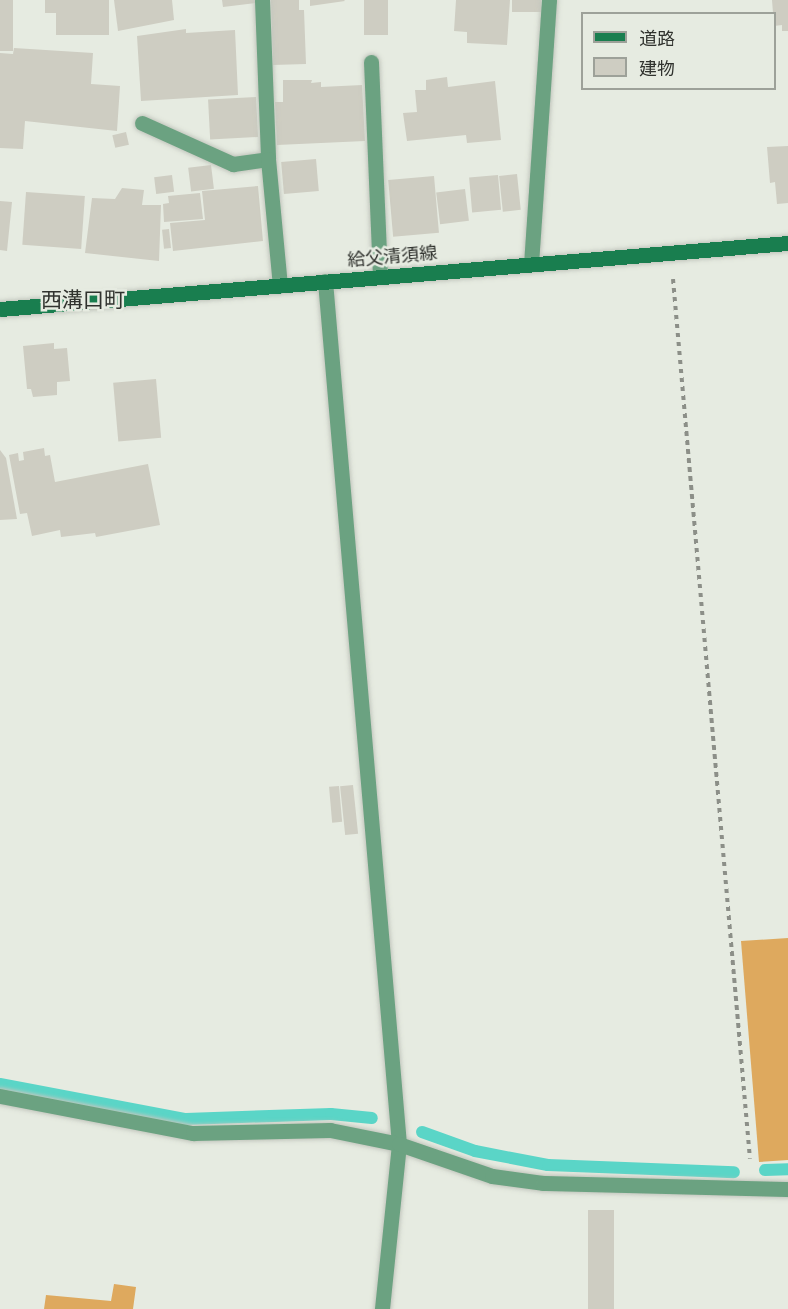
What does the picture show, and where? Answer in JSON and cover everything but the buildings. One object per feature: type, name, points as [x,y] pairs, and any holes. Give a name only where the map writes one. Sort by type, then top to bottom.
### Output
[{"type":"main road","name":"給父清須線","points":[[0,309],[788,243]]},
{"type":"street","points":[[262,0],[268,159],[280,285]]},
{"type":"street","points":[[531,264],[549,0]]},
{"type":"street","points":[[371,62],[380,277]]},
{"type":"street","points":[[142,123],[233,164],[268,159]]},
{"type":"street","points":[[325,281],[399,1144],[382,1309]]},
{"type":"street","points":[[0,1096],[193,1133],[330,1130],[399,1144],[492,1176],[543,1183],[753,1190],[788,1189]]},
{"type":"path","points":[[671,252],[753,1190]]},
{"type":"shaded area","points":[[788,938],[788,1160],[759,1162],[741,941]]},
{"type":"shaded area","points":[[114,1284],[136,1287],[133,1309],[44,1309],[46,1295],[111,1301]]},
{"type":"waterway","points":[[0,1084],[186,1119],[331,1114],[372,1118]]},
{"type":"waterway","points":[[422,1132],[475,1151],[548,1165],[734,1172]]},
{"type":"waterway","points":[[765,1170],[788,1169]]},
{"type":"district","name":"西溝口町","points":[[83,299]]}]
